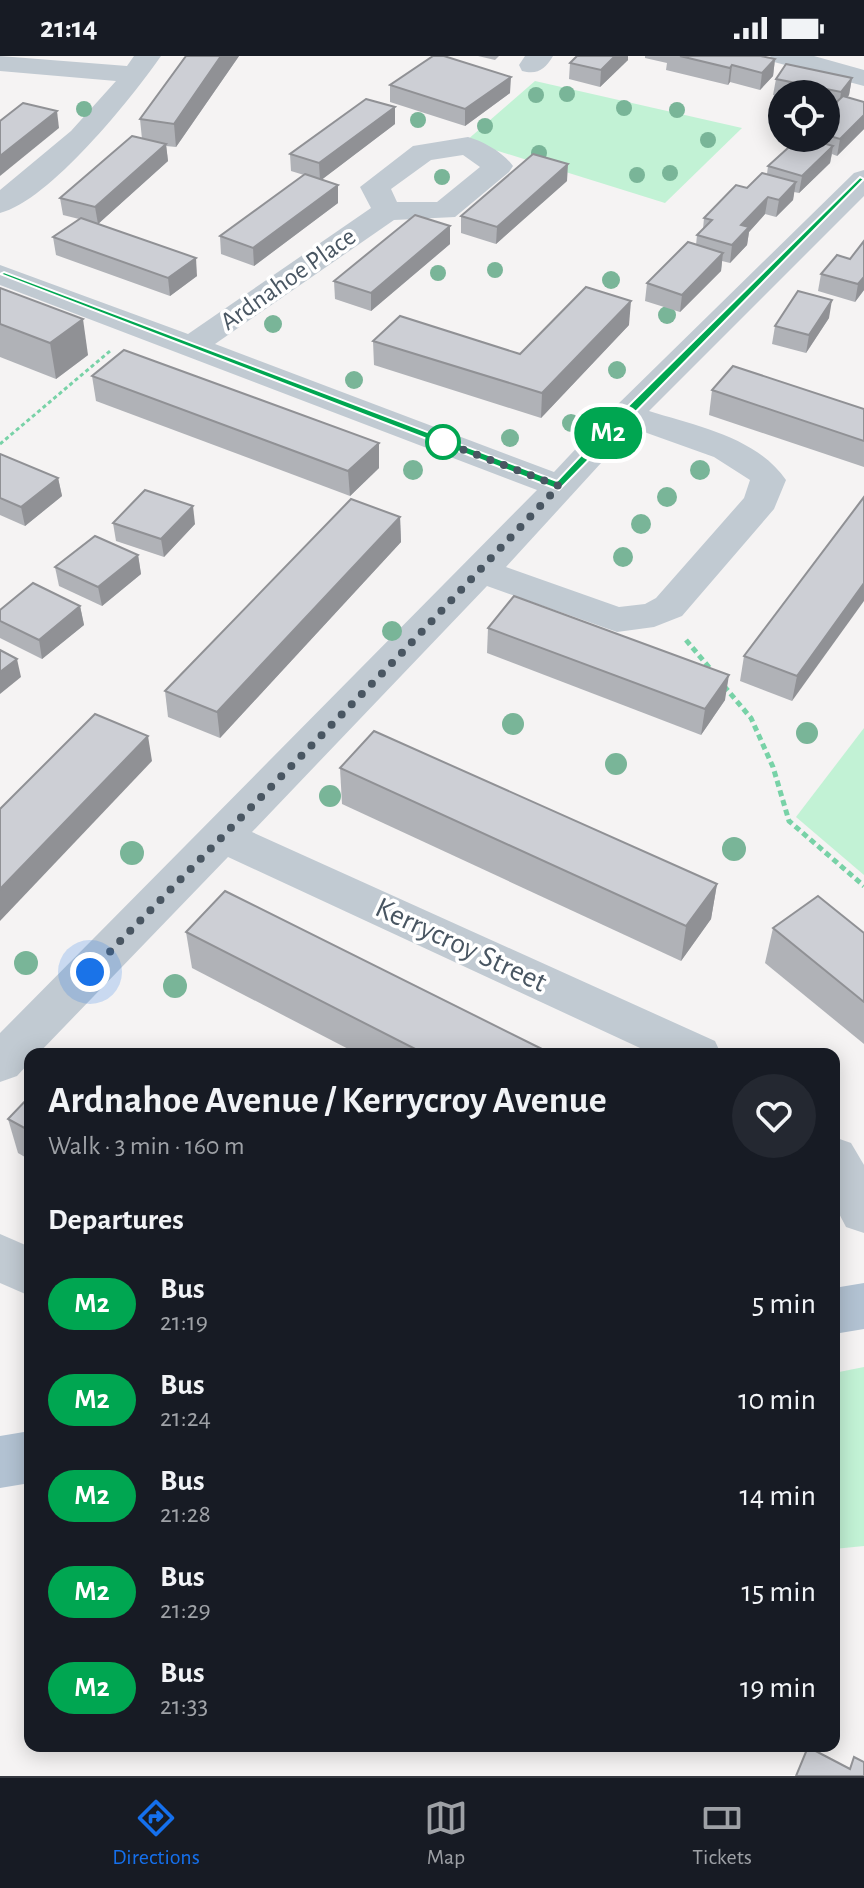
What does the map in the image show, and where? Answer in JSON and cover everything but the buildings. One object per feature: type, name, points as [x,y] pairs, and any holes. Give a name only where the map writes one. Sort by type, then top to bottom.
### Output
[{"type":"main road","points":[[840,1310],[864,1306]]},
{"type":"main road","points":[[0,1462],[24,1458]]},
{"type":"street","points":[[783,56],[864,78]]},
{"type":"street","points":[[0,63],[142,65]]},
{"type":"street","points":[[0,204],[74,144],[142,65]]},
{"type":"street","points":[[0,1063],[481,571],[626,415],[864,179]]},
{"type":"street","name":"Ardnahoe Place","points":[[190,347],[387,211]]},
{"type":"street","points":[[0,274],[559,486]]},
{"type":"street","points":[[481,571],[617,620],[669,607],[761,501],[768,480],[764,469],[745,456],[626,415]]},
{"type":"street","name":"Kerrycroy Street","points":[[224,837],[685,1048]]},
{"type":"street","points":[[840,1168],[864,1212]]},
{"type":"street","points":[[0,1256],[24,1270]]},
{"type":"path","points":[[0,444],[138,327]]},
{"type":"path","points":[[662,611],[751,718],[773,767],[789,821],[864,886]]},
{"type":"green space","points":[[535,81],[742,128],[665,203],[466,141]]},
{"type":"green space","points":[[864,728],[864,875],[796,817]]},
{"type":"green space","points":[[864,1367],[864,1546],[840,1548],[840,1372]]},
{"type":"bus line","name":"M2","points":[[0,274],[559,486],[626,415],[864,179]]},
{"type":"route","points":[[90,972],[481,571],[559,486],[443,442]]}]
